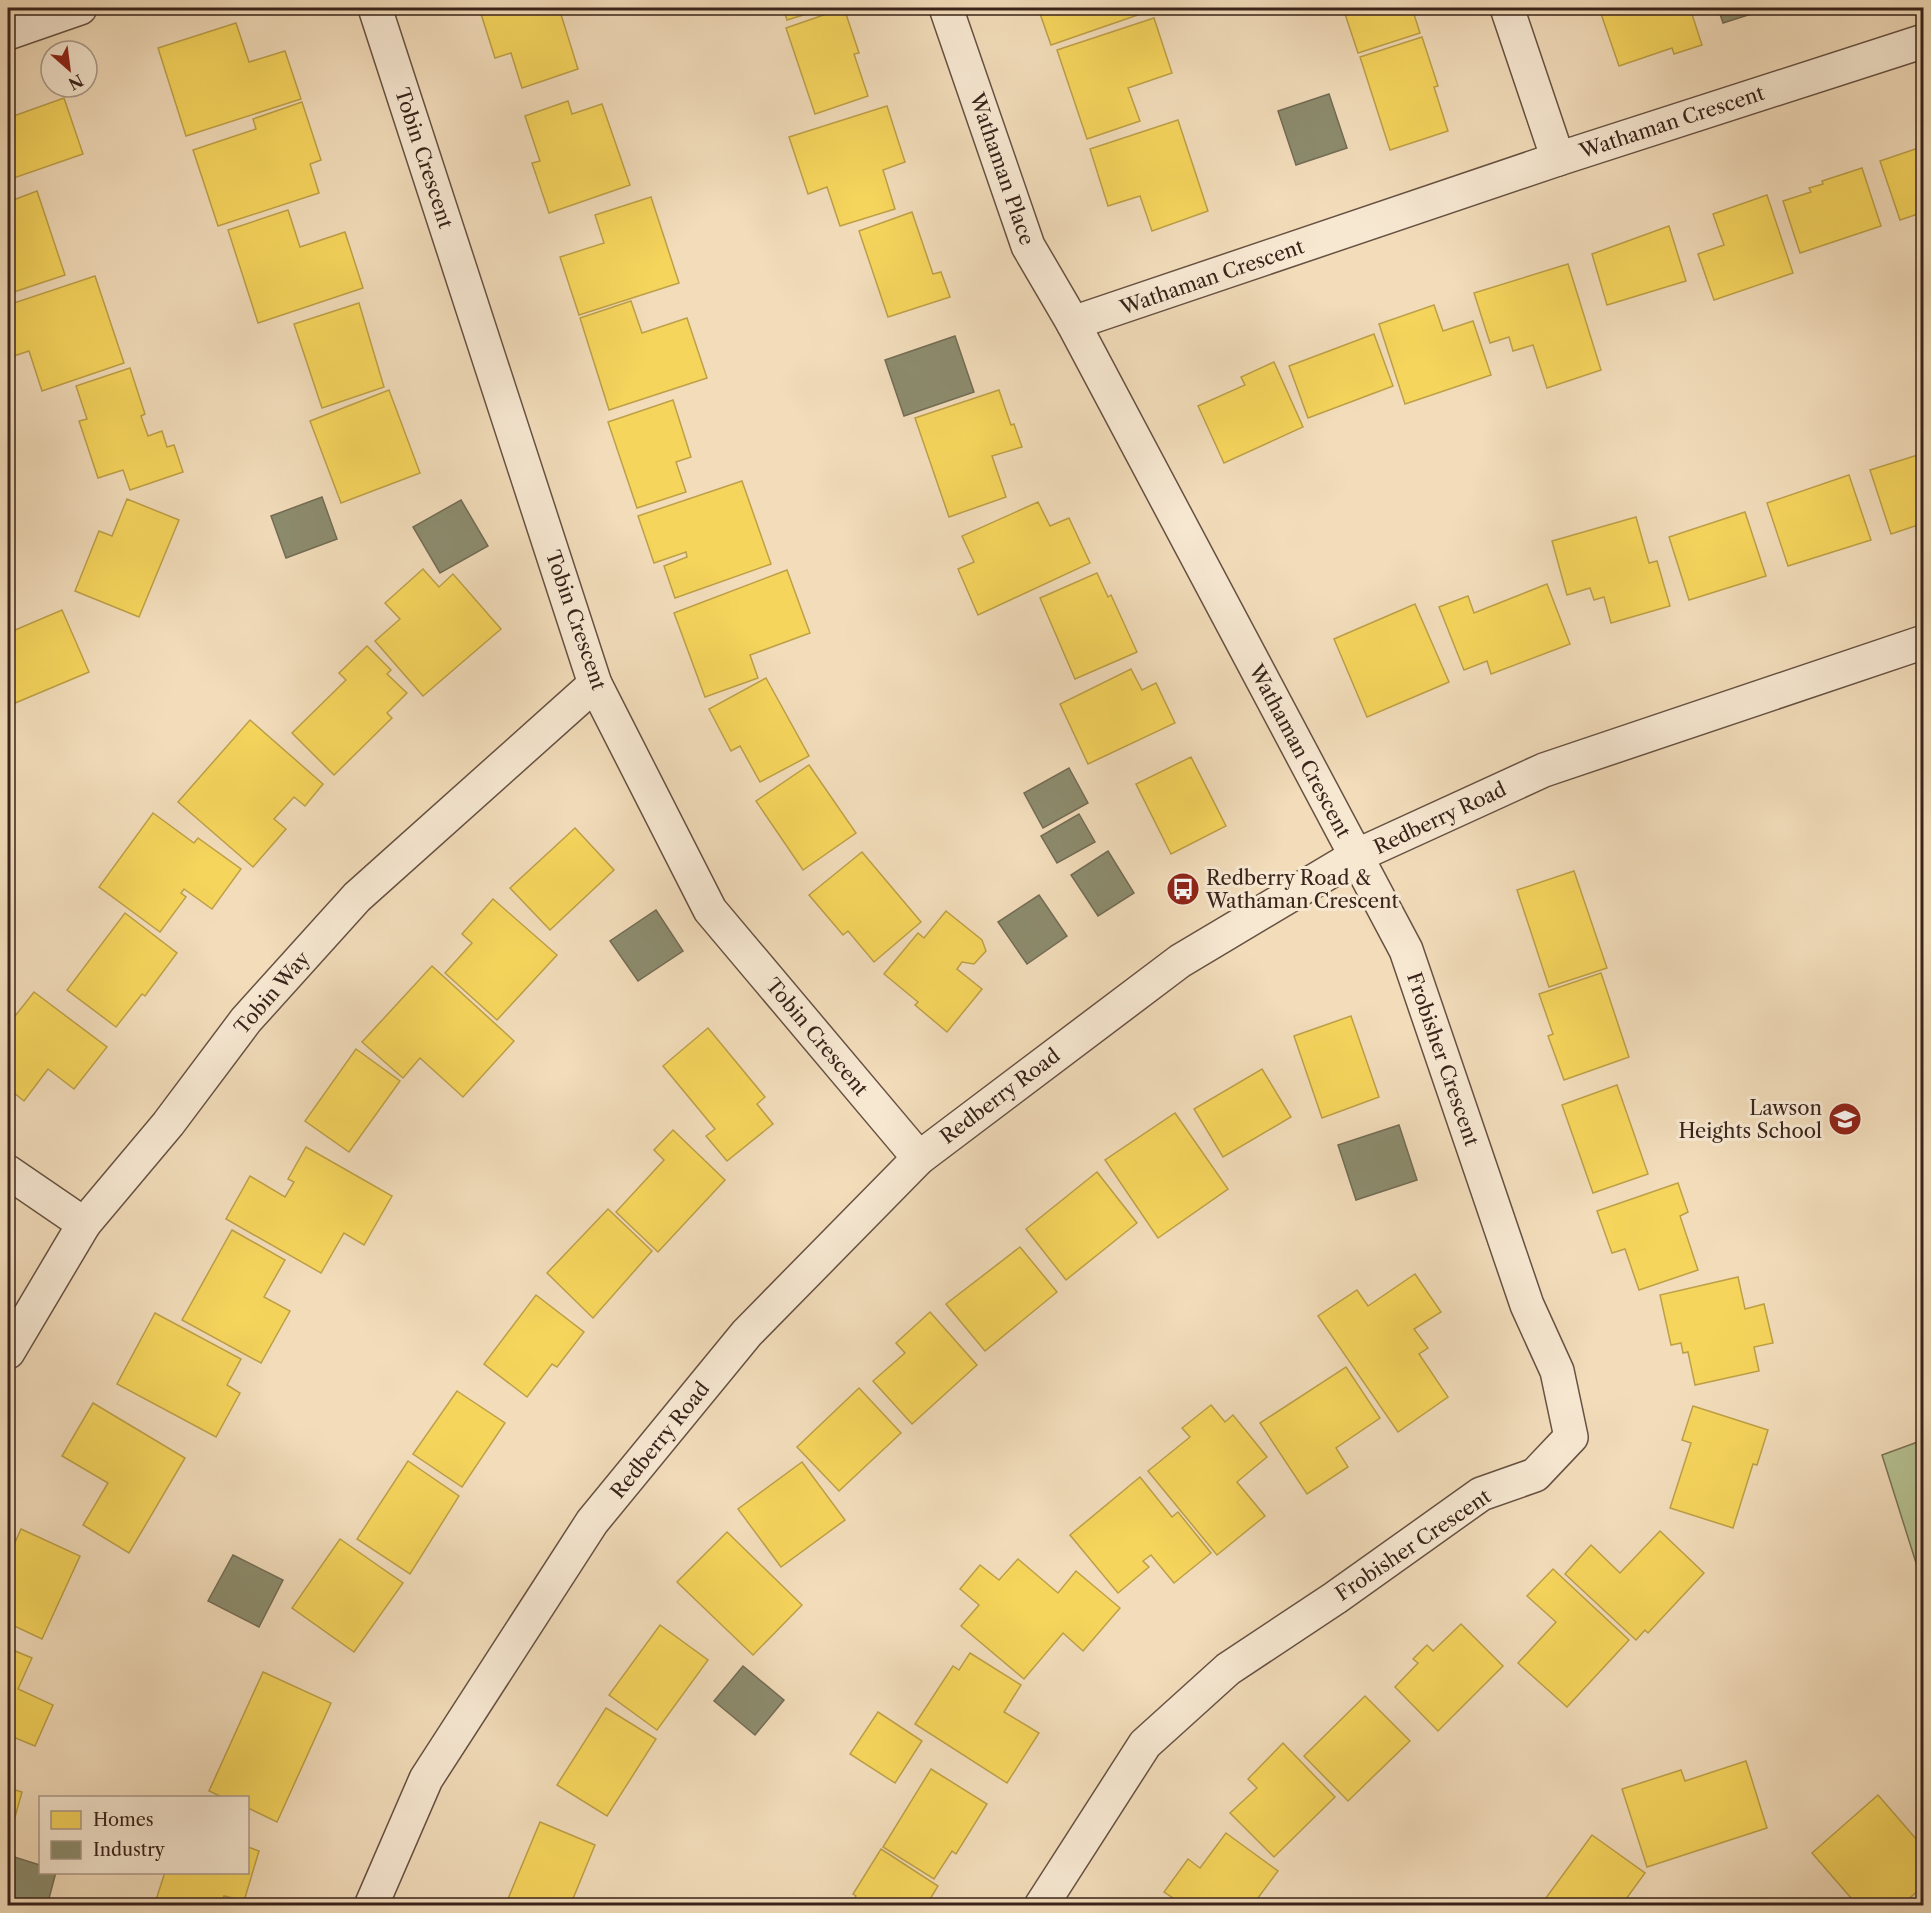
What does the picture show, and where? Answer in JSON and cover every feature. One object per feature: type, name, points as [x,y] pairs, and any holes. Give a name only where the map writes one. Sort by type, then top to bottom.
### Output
[{"type":"street","points":[[8,33],[80,8]]},
{"type":"street","name":"Tobin Crescent","points":[[375,8],[595,684],[710,910],[919,1158]]},
{"type":"street","name":"Wathaman Place","points":[[946,8],[1028,246],[1073,324]]},
{"type":"street","points":[[1507,8],[1557,159]]},
{"type":"street","name":"Wathaman Crescent","points":[[1356,856],[1073,324],[1557,159],[1923,41]]},
{"type":"street","name":"Redberry Road","points":[[371,1905],[426,1779],[592,1522],[747,1333],[919,1158],[1180,962],[1356,856],[1544,770],[1923,642]]},
{"type":"street","name":"Tobin Way","points":[[8,1352],[84,1224],[168,1124],[246,1020],[357,897],[595,684]]},
{"type":"street","name":"Frobisher Crescent","points":[[1041,1905],[1145,1744],[1228,1669],[1335,1598],[1481,1494],[1535,1475],[1571,1437],[1557,1371],[1527,1305],[1406,950],[1356,856]]},
{"type":"street","points":[[8,1172],[84,1224]]},
{"type":"green space","points":[[1924,1440],[1923,1585],[1882,1455]]},
{"type":"building: Homes","points":[[501,8],[559,8],[578,69],[522,88],[511,53],[495,58],[481,14]]},
{"type":"building: Homes","points":[[783,8],[826,8],[787,20]]},
{"type":"building: Homes","points":[[844,8],[859,53],[854,54],[868,96],[815,114],[786,28]]},
{"type":"building: Homes","points":[[1038,8],[1158,8],[1051,45]]},
{"type":"building: Homes","points":[[1343,8],[1412,8],[1420,33],[1358,53]]},
{"type":"building: Homes","points":[[1599,8],[1690,8],[1702,45],[1674,54],[1672,48],[1619,66]]},
{"type":"building: Homes","points":[[1154,18],[1172,73],[1128,88],[1140,121],[1087,139],[1057,50]]},
{"type":"building: Homes","points":[[236,23],[249,62],[285,51],[301,99],[186,136],[158,48]]},
{"type":"building: Homes","points":[[1422,37],[1438,86],[1434,87],[1448,131],[1390,150],[1360,57]]},
{"type":"building: Homes","points":[[64,99],[83,154],[8,180],[8,118]]},
{"type":"building: Homes","points":[[568,101],[572,114],[602,104],[630,185],[549,213],[532,163],[540,161],[525,116]]},
{"type":"building: Homes","points":[[302,102],[321,160],[310,164],[319,193],[218,226],[193,150],[256,129],[253,119]]},
{"type":"building: Homes","points":[[887,106],[905,162],[883,170],[895,209],[840,226],[827,187],[808,194],[789,137]]},
{"type":"building: Homes","points":[[1178,120],[1208,211],[1152,231],[1140,196],[1108,206],[1090,149]]},
{"type":"building: Homes","points":[[1924,146],[1924,212],[1900,220],[1880,161]]},
{"type":"building: Homes","points":[[1862,168],[1881,226],[1800,253],[1783,201],[1811,192],[1809,188],[1823,184],[1822,181]]},
{"type":"building: Homes","points":[[37,191],[65,275],[8,294],[8,202]]},
{"type":"building: Homes","points":[[1767,195],[1793,273],[1714,300],[1698,254],[1724,245],[1713,214]]},
{"type":"building: Homes","points":[[651,197],[679,283],[579,315],[560,257],[604,243],[595,215]]},
{"type":"building: Homes","points":[[288,210],[300,247],[345,232],[363,288],[258,323],[228,230]]},
{"type":"building: Homes","points":[[912,212],[933,274],[941,272],[950,297],[888,317],[859,231]]},
{"type":"building: Homes","points":[[1669,226],[1686,281],[1607,305],[1592,254]]},
{"type":"building: Homes","points":[[1568,264],[1601,370],[1547,388],[1533,345],[1513,351],[1509,337],[1490,343],[1474,293]]},
{"type":"building: Homes","points":[[95,276],[124,363],[42,391],[29,351],[8,358],[8,305]]},
{"type":"building: Homes","points":[[631,301],[642,333],[687,318],[707,378],[609,410],[580,318]]},
{"type":"building: Homes","points":[[359,303],[384,387],[322,408],[294,324]]},
{"type":"building: Homes","points":[[1434,305],[1443,331],[1473,321],[1491,375],[1405,404],[1379,324]]},
{"type":"building: Homes","points":[[1374,334],[1393,386],[1308,418],[1289,366]]},
{"type":"building: Homes","points":[[1274,362],[1303,427],[1224,463],[1198,406],[1245,385],[1241,377]]},
{"type":"building: Homes","points":[[130,368],[145,414],[141,416],[148,436],[162,431],[167,447],[174,445],[183,472],[130,490],[123,470],[98,478],[79,421],[87,419],[76,386]]},
{"type":"building: Homes","points":[[389,390],[420,473],[341,503],[310,421]]},
{"type":"building: Homes","points":[[999,390],[1011,425],[1014,424],[1022,447],[992,456],[1006,497],[949,517],[915,418]]},
{"type":"building: Homes","points":[[673,400],[691,457],[676,462],[686,492],[637,508],[608,422]]},
{"type":"building: Homes","points":[[1924,453],[1924,523],[1891,534],[1870,470]]},
{"type":"building: Homes","points":[[1849,475],[1871,540],[1788,566],[1767,503]]},
{"type":"building: Homes","points":[[742,481],[771,564],[675,598],[664,566],[687,557],[686,552],[654,563],[638,516]]},
{"type":"building: Homes","points":[[127,499],[179,520],[139,617],[75,591],[99,531],[112,536]]},
{"type":"building: Homes","points":[[1038,502],[1050,526],[1069,518],[1090,563],[978,615],[958,569],[974,562],[962,536]]},
{"type":"building: Homes","points":[[1745,512],[1766,576],[1689,600],[1669,537]]},
{"type":"building: Homes","points":[[1636,517],[1649,563],[1657,561],[1670,606],[1611,623],[1604,597],[1594,600],[1590,588],[1567,595],[1552,541]]},
{"type":"building: Homes","points":[[423,569],[439,587],[453,574],[501,629],[423,696],[375,641],[400,619],[385,603]]},
{"type":"building: Homes","points":[[787,570],[810,633],[750,655],[758,678],[705,697],[674,613]]},
{"type":"building: Homes","points":[[1097,573],[1108,597],[1111,595],[1137,652],[1075,679],[1040,598]]},
{"type":"building: Homes","points":[[1547,584],[1570,644],[1491,674],[1487,661],[1464,670],[1439,607],[1468,596],[1474,613]]},
{"type":"building: Homes","points":[[1415,604],[1449,682],[1367,717],[1334,639]]},
{"type":"building: Homes","points":[[62,610],[89,672],[8,706],[8,633]]},
{"type":"building: Homes","points":[[367,646],[391,670],[387,674],[407,693],[387,713],[392,718],[334,775],[292,733],[346,680],[339,673]]},
{"type":"building: Homes","points":[[1131,669],[1142,690],[1156,683],[1175,723],[1088,764],[1060,704]]},
{"type":"building: Homes","points":[[766,678],[809,756],[760,782],[740,746],[731,751],[709,709]]},
{"type":"building: Homes","points":[[250,720],[323,784],[305,806],[294,797],[274,819],[286,829],[253,867],[178,802]]},
{"type":"building: Homes","points":[[1191,757],[1226,826],[1171,854],[1136,784]]},
{"type":"building: Homes","points":[[809,765],[856,833],[803,870],[756,801]]},
{"type":"building: Homes","points":[[153,813],[194,843],[198,838],[241,869],[212,909],[184,889],[181,893],[186,897],[160,932],[99,887]]},
{"type":"building: Homes","points":[[575,828],[614,870],[550,930],[510,888]]},
{"type":"building: Homes","points":[[862,852],[921,922],[874,962],[848,931],[843,935],[809,895]]},
{"type":"building: Homes","points":[[1574,871],[1607,968],[1549,987],[1517,890]]},
{"type":"building: Homes","points":[[493,899],[557,955],[497,1020],[445,973],[472,943],[462,934]]},
{"type":"building: Homes","points":[[946,911],[982,940],[986,951],[974,964],[962,962],[957,969],[982,989],[947,1032],[915,1005],[918,1002],[884,974],[918,933],[924,938]]},
{"type":"building: Homes","points":[[125,913],[177,953],[145,996],[142,994],[116,1027],[67,990]]},
{"type":"building: Homes","points":[[432,966],[514,1041],[463,1097],[420,1058],[403,1078],[362,1042]]},
{"type":"building: Homes","points":[[1601,973],[1629,1057],[1564,1080],[1548,1036],[1553,1034],[1539,994]]},
{"type":"building: Homes","points":[[34,992],[107,1047],[74,1089],[48,1069],[24,1101],[8,1088],[8,1025]]},
{"type":"building: Homes","points":[[1351,1016],[1379,1097],[1322,1118],[1294,1036]]},
{"type":"building: Homes","points":[[708,1028],[765,1097],[757,1104],[773,1124],[727,1161],[706,1136],[715,1129],[663,1066]]},
{"type":"building: Homes","points":[[356,1049],[400,1081],[349,1152],[305,1121]]},
{"type":"building: Homes","points":[[1262,1069],[1291,1117],[1223,1157],[1194,1109]]},
{"type":"building: Homes","points":[[1617,1085],[1648,1174],[1593,1193],[1562,1105]]},
{"type":"building: Homes","points":[[1175,1113],[1228,1189],[1158,1238],[1105,1160]]},
{"type":"building: Homes","points":[[673,1130],[725,1180],[658,1252],[616,1212],[664,1160],[654,1150]]},
{"type":"building: Homes","points":[[306,1147],[392,1196],[364,1245],[344,1233],[321,1273],[226,1219],[250,1176],[285,1197],[294,1182],[288,1179]]},
{"type":"building: Homes","points":[[1097,1172],[1137,1223],[1066,1280],[1026,1229]]},
{"type":"building: Homes","points":[[1678,1183],[1688,1212],[1680,1216],[1698,1270],[1639,1290],[1625,1249],[1612,1253],[1597,1211]]},
{"type":"building: Homes","points":[[608,1209],[652,1251],[593,1318],[547,1273]]},
{"type":"building: Homes","points":[[232,1230],[285,1260],[264,1297],[290,1311],[261,1363],[182,1320]]},
{"type":"building: Homes","points":[[1020,1247],[1057,1292],[985,1351],[946,1304]]},
{"type":"building: Homes","points":[[1415,1274],[1441,1312],[1414,1329],[1428,1348],[1419,1354],[1448,1397],[1398,1432],[1318,1316],[1357,1290],[1368,1306]]},
{"type":"building: Homes","points":[[1738,1277],[1745,1309],[1764,1304],[1773,1343],[1754,1347],[1759,1371],[1695,1385],[1688,1352],[1683,1353],[1681,1343],[1671,1345],[1660,1295]]},
{"type":"building: Homes","points":[[536,1295],[584,1332],[557,1367],[552,1364],[527,1397],[484,1364]]},
{"type":"building: Homes","points":[[930,1312],[977,1365],[912,1424],[873,1381],[905,1353],[896,1343]]},
{"type":"building: Homes","points":[[155,1313],[241,1359],[227,1385],[240,1393],[216,1437],[117,1384]]},
{"type":"building: Homes","points":[[1346,1367],[1380,1418],[1336,1448],[1348,1467],[1307,1494],[1260,1423]]},
{"type":"building: Homes","points":[[859,1388],[901,1433],[839,1491],[797,1447]]},
{"type":"building: Homes","points":[[457,1391],[505,1423],[462,1487],[413,1454]]},
{"type":"building: Homes","points":[[93,1403],[185,1458],[129,1553],[83,1525],[108,1483],[62,1456]]},
{"type":"building: Homes","points":[[1211,1405],[1225,1422],[1233,1415],[1267,1457],[1237,1482],[1265,1516],[1217,1555],[1148,1471],[1190,1437],[1182,1428]]},
{"type":"building: Homes","points":[[1693,1406],[1768,1430],[1757,1465],[1753,1464],[1733,1528],[1670,1508],[1691,1443],[1682,1440]]},
{"type":"building: Homes","points":[[408,1461],[459,1496],[410,1574],[357,1539]]},
{"type":"building: Homes","points":[[802,1462],[845,1520],[781,1567],[738,1509]]},
{"type":"building: Homes","points":[[1140,1477],[1172,1517],[1178,1512],[1211,1553],[1174,1583],[1151,1555],[1143,1561],[1149,1567],[1118,1593],[1070,1535]]},
{"type":"building: Homes","points":[[21,1529],[80,1556],[42,1639],[8,1623],[8,1558]]},
{"type":"building: Homes","points":[[1660,1531],[1704,1573],[1648,1633],[1645,1630],[1636,1640],[1565,1574],[1591,1545],[1620,1573]]},
{"type":"building: Homes","points":[[727,1532],[802,1605],[753,1655],[677,1582]]},
{"type":"building: Homes","points":[[340,1539],[403,1583],[354,1652],[292,1608]]},
{"type":"building: Homes","points":[[1018,1559],[1058,1593],[1076,1571],[1120,1608],[1083,1651],[1063,1633],[1024,1679],[961,1626],[979,1605],[960,1589],[980,1565],[999,1580]]},
{"type":"building: Homes","points":[[1553,1569],[1629,1640],[1567,1707],[1518,1663],[1556,1622],[1527,1596]]},
{"type":"building: Homes","points":[[1461,1624],[1503,1666],[1438,1731],[1395,1687],[1418,1663],[1413,1659],[1427,1645],[1433,1651]]},
{"type":"building: Homes","points":[[660,1625],[708,1660],[657,1730],[609,1695]]},
{"type":"building: Homes","points":[[8,1648],[32,1658],[18,1689],[53,1705],[35,1746],[8,1735]]},
{"type":"building: Homes","points":[[970,1653],[1021,1685],[1004,1712],[1039,1733],[1007,1783],[915,1724],[953,1666],[959,1670]]},
{"type":"building: Homes","points":[[263,1672],[331,1703],[277,1822],[249,1808],[249,1796],[220,1796],[209,1791]]},
{"type":"building: Homes","points":[[1365,1696],[1410,1741],[1348,1801],[1304,1756]]},
{"type":"building: Homes","points":[[606,1708],[656,1739],[607,1816],[557,1785]]},
{"type":"building: Homes","points":[[878,1712],[922,1741],[895,1783],[850,1754]]},
{"type":"building: Homes","points":[[1283,1743],[1335,1797],[1274,1857],[1230,1813],[1257,1788],[1248,1779]]},
{"type":"building: Homes","points":[[1746,1761],[1767,1828],[1647,1867],[1622,1789],[1681,1770],[1685,1781]]},
{"type":"building: Homes","points":[[931,1769],[987,1804],[956,1854],[952,1851],[934,1879],[883,1847]]},
{"type":"building: Homes","points":[[8,1788],[22,1792],[8,1842]]},
{"type":"building: Homes","points":[[1878,1795],[1924,1848],[1924,1886],[1900,1906],[1870,1906],[1866,1900],[1858,1906],[1812,1853]]},
{"type":"building: Homes","points":[[540,1822],[595,1845],[570,1906],[505,1906]]},
{"type":"building: Homes","points":[[1226,1833],[1278,1871],[1252,1906],[1176,1906],[1174,1904],[1176,1900],[1164,1892],[1188,1859],[1200,1868]]},
{"type":"building: Homes","points":[[1592,1835],[1645,1873],[1621,1906],[1540,1906]]},
{"type":"building: Homes","points":[[249,1847],[259,1851],[244,1901],[224,1896],[221,1906],[154,1906],[164,1874],[249,1874]]},
{"type":"building: Homes","points":[[881,1849],[938,1886],[926,1906],[850,1906],[856,1896],[853,1894]]},
{"type":"building: Industry","points":[[1718,8],[1770,8],[1723,23]]},
{"type":"building: Industry","points":[[1329,94],[1347,148],[1296,165],[1278,111]]},
{"type":"building: Industry","points":[[955,336],[974,392],[904,416],[885,360]]},
{"type":"building: Industry","points":[[322,497],[337,539],[286,558],[271,516]]},
{"type":"building: Industry","points":[[461,500],[488,546],[440,573],[413,527]]},
{"type":"building: Industry","points":[[1069,768],[1088,803],[1043,828],[1024,793]]},
{"type":"building: Industry","points":[[1079,814],[1095,842],[1057,863],[1041,836]]},
{"type":"building: Industry","points":[[1108,851],[1134,893],[1098,916],[1071,875]]},
{"type":"building: Industry","points":[[1039,895],[1067,936],[1027,964],[998,922]]},
{"type":"building: Industry","points":[[656,910],[683,951],[638,981],[610,941]]},
{"type":"building: Industry","points":[[1399,1125],[1417,1180],[1356,1200],[1338,1145]]},
{"type":"building: Industry","points":[[233,1555],[283,1580],[259,1627],[208,1601]]},
{"type":"building: Industry","points":[[743,1666],[784,1700],[755,1735],[714,1701]]},
{"type":"building: Industry","points":[[8,1855],[39,1865],[39,1874],[55,1874],[47,1906],[8,1906]]},
{"type":"place","name":"Redberry Road & Wathaman Crescent","points":[[1183,889]]},
{"type":"place","name":"Lawson Heights School","points":[[1845,1119]]}]
